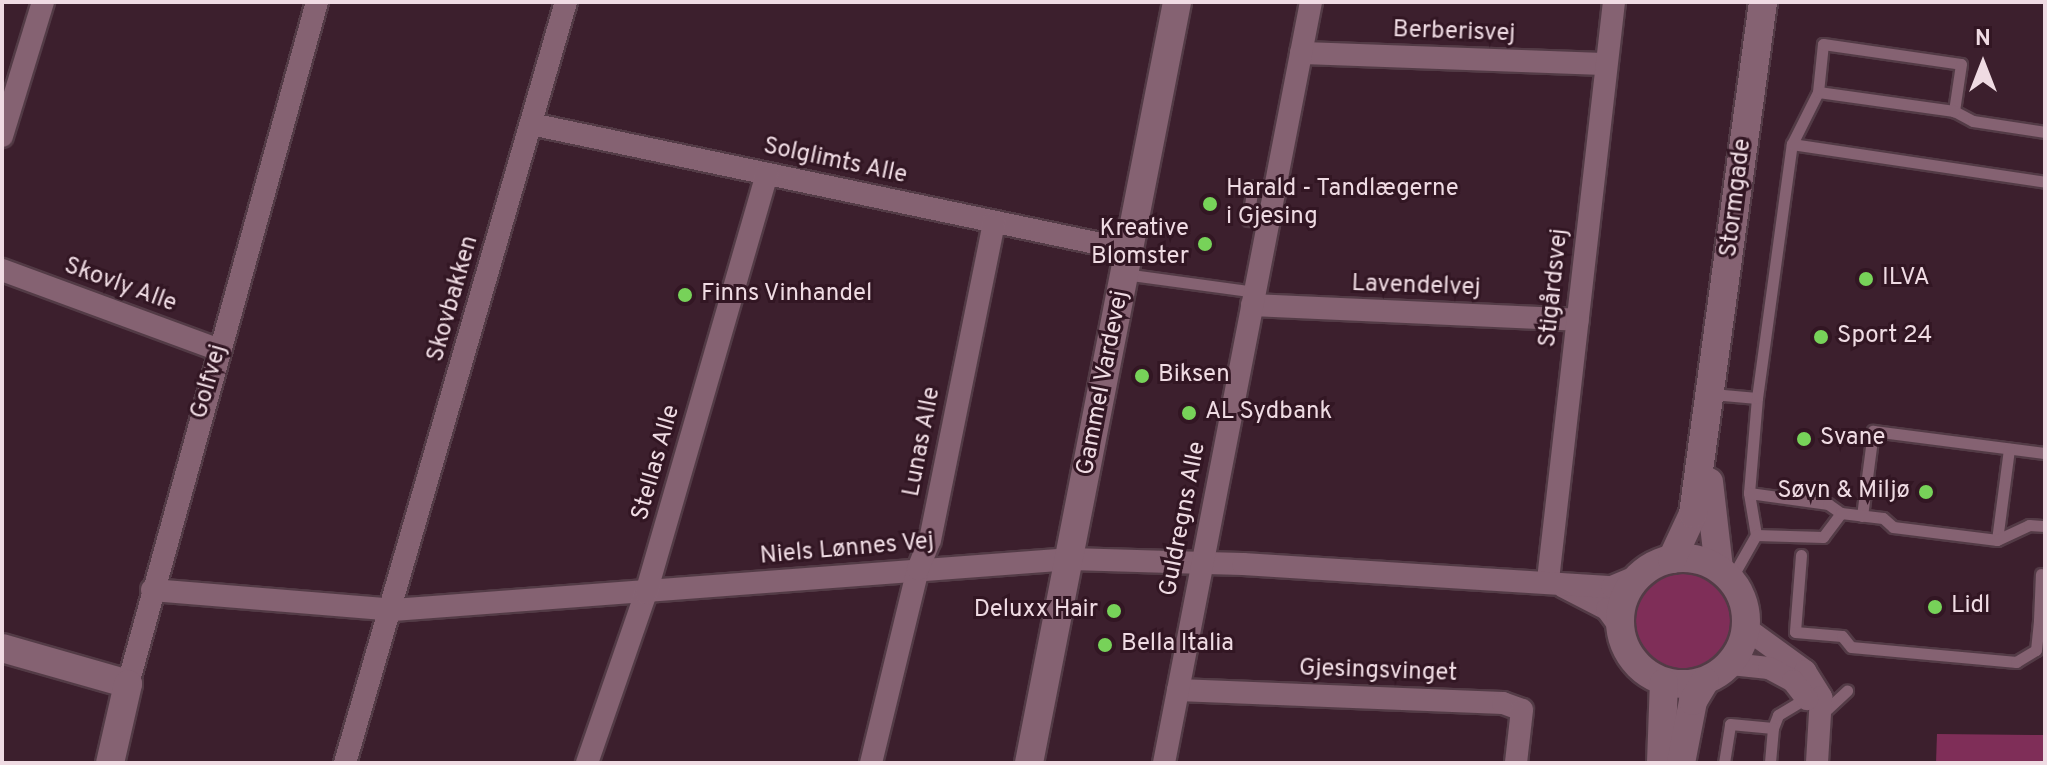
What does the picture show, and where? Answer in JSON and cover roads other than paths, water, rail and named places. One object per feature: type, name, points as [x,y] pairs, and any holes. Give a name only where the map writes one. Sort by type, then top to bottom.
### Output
[{"type":"street","points":[[2,136],[43,2]]},
{"type":"street","name":"Golfvej","points":[[110,763],[152,590],[317,2]]},
{"type":"street","name":"Skovbakken","points":[[345,763],[393,610],[566,2]]},
{"type":"street","name":"Gammel Vardevej","points":[[1029,763],[1177,2]]},
{"type":"street","name":"Guldregns Alle","points":[[1164,763],[1253,299],[1261,205],[1301,53],[1311,2]]},
{"type":"street","name":"Stigårdsvej","points":[[1548,580],[1614,2]]},
{"type":"street","name":"Stormgade","points":[[1672,559],[1693,514],[1712,394],[1763,2]]},
{"type":"street","name":"Berberisvej","points":[[1301,53],[1606,64]]},
{"type":"street","name":"Solglimts Alle","points":[[531,124],[994,222],[1126,262]]},
{"type":"street","name":"Stellas Alle","points":[[587,763],[646,593],[767,174]]},
{"type":"street","name":"Lunas Alle","points":[[871,763],[918,569],[930,540],[994,222]]},
{"type":"street","name":"Skovly Alle","points":[[2,270],[219,350]]},
{"type":"street","name":"Lavendelvej","points":[[1253,299],[1578,320]]},
{"type":"street","name":"Stormgade","points":[[1712,394],[1709,490],[1725,574]]},
{"type":"street","points":[[1681,763],[1693,701],[1705,681],[1731,664],[1747,629],[1744,602],[1725,574],[1691,557],[1672,559],[1640,575],[1621,608],[1620,627],[1637,665],[1664,683],[1705,681]]},
{"type":"street","name":"Niels Lønnes Vej","points":[[152,590],[393,610],[1071,559],[1548,580],[1612,587],[1640,575]]},
{"type":"street","name":"Niels Lønnes Vej","points":[[1548,580],[1607,609],[1620,627]]},
{"type":"street","points":[[1747,629],[1805,671],[1821,697],[1813,707]]},
{"type":"street","points":[[2,648],[128,684]]},
{"type":"street","points":[[1731,664],[1769,668],[1793,681],[1813,707],[1817,763]]},
{"type":"street","points":[[1661,763],[1664,683]]},
{"type":"street","name":"Gjesingsvinget","points":[[1178,690],[1503,703],[1522,710],[1516,763]]},
{"type":"lane","points":[[1725,574],[1756,535],[1749,493],[1757,398],[1792,144],[1818,92],[1823,44],[1961,64],[1954,111]]},
{"type":"lane","points":[[1818,92],[1954,111],[1973,121],[2045,132]]},
{"type":"lane","points":[[1792,144],[2045,182]]},
{"type":"lane","points":[[1248,220],[1261,205],[1253,186]]},
{"type":"lane","points":[[1126,262],[1253,299]]},
{"type":"lane","points":[[1712,394],[1757,398]]},
{"type":"lane","points":[[1862,516],[1873,431],[2045,453]]},
{"type":"lane","points":[[1997,540],[2009,449]]},
{"type":"lane","points":[[1749,493],[1828,504],[1841,513],[1883,518],[1893,527],[1997,540],[2029,525],[2045,526]]},
{"type":"lane","points":[[1756,535],[1823,537],[1841,513]]},
{"type":"lane","points":[[1801,555],[1795,632],[1842,636],[1851,647],[2016,662],[2036,650],[2042,621],[2041,574]]},
{"type":"lane","points":[[1770,763],[1773,728],[1778,715],[1813,707],[1847,691]]},
{"type":"lane","points":[[1724,763],[1730,724],[1773,728]]},
{"type":"place","name":"Harald - Tandlægerne i Gjesing","points":[[1210,204]]},
{"type":"place","name":"Kreative Blomster","points":[[1205,244]]},
{"type":"place","name":"ILVA","points":[[1866,279]]},
{"type":"place","name":"Finns Vinhandel","points":[[685,295]]},
{"type":"place","name":"Sport 24","points":[[1821,337]]},
{"type":"place","name":"Biksen","points":[[1142,376]]},
{"type":"place","name":"AL Sydbank","points":[[1189,413]]},
{"type":"place","name":"Svane","points":[[1804,439]]},
{"type":"place","name":"Søvn & Miljø","points":[[1926,492]]},
{"type":"place","name":"Lidl","points":[[1935,607]]},
{"type":"place","name":"Deluxx Hair","points":[[1114,611]]},
{"type":"place","name":"Bella Italia","points":[[1105,645]]}]
